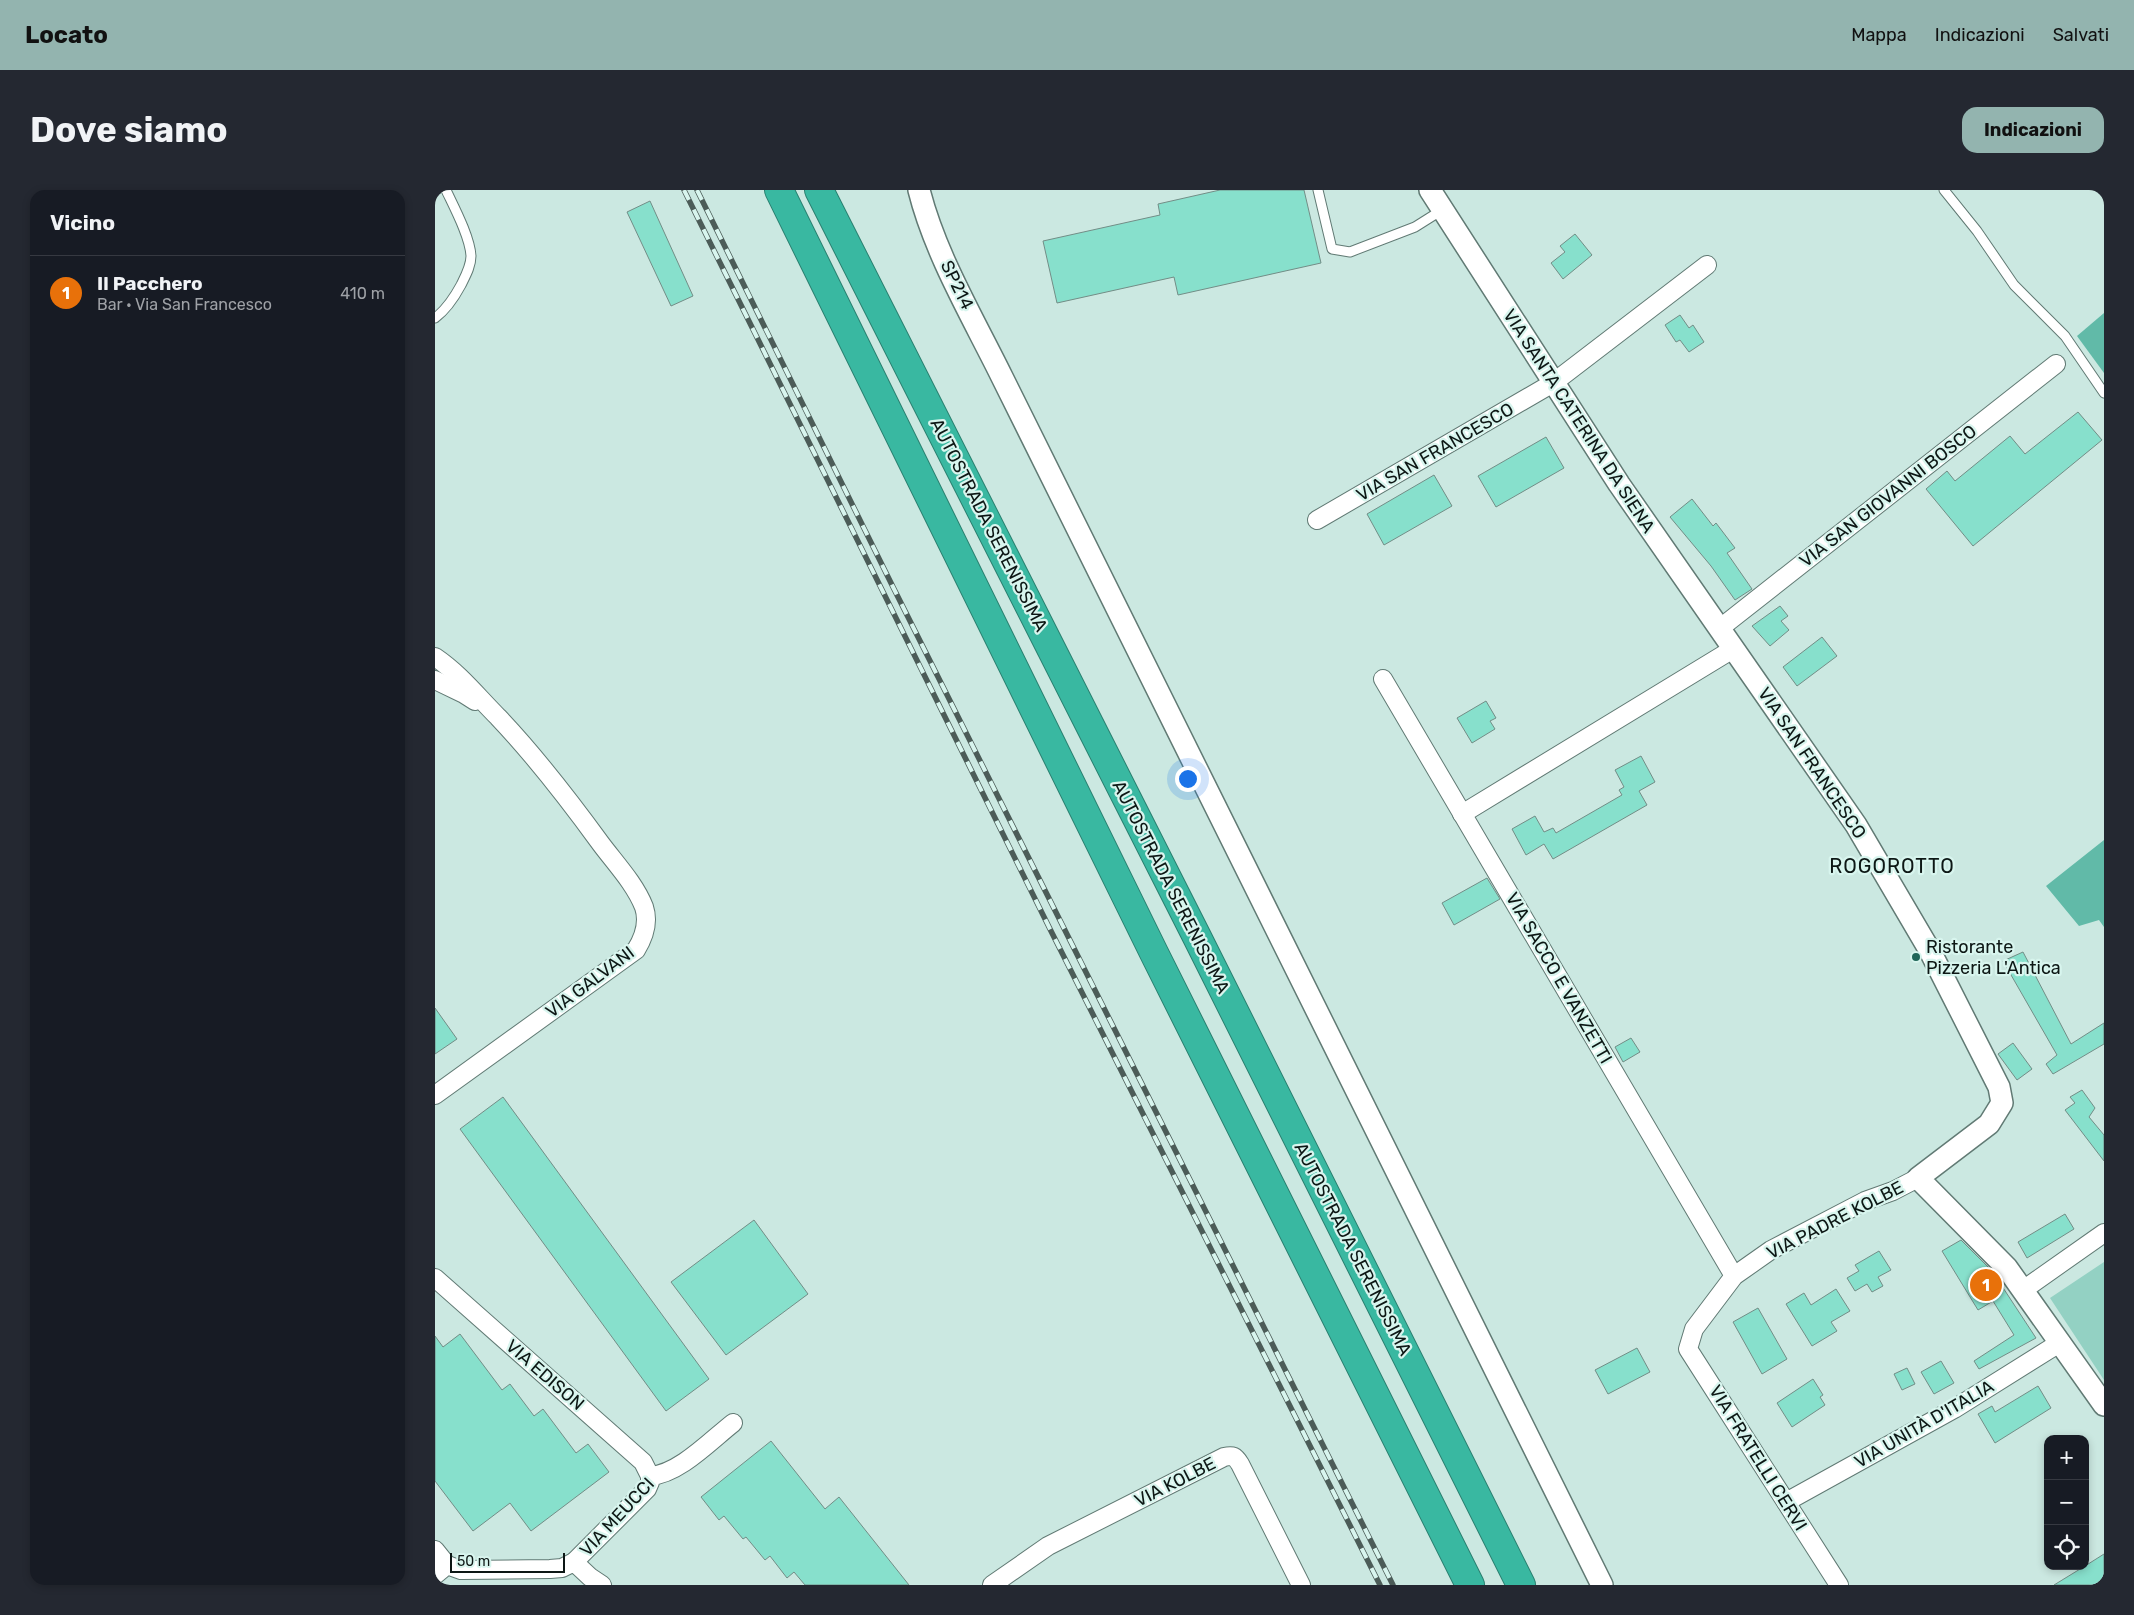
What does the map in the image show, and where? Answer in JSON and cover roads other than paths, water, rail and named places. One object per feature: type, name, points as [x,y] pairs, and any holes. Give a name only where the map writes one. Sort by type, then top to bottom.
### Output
[{"type":"highway","points":[[779,190],[1154,953],[1470,1585]]},
{"type":"highway","name":"AUTOSTRADA SERENISSIMA","points":[[819,190],[1197,937],[1521,1585]]},
{"type":"street","name":"SP214","points":[[919,190],[925,213],[939,248],[1002,377],[1602,1585]]},
{"type":"street","name":"VIA SANTA CATERINA DA SIENA","points":[[1430,190],[1619,484],[1733,649]]},
{"type":"street","name":"VIA SAN FRANCESCO","points":[[1317,520],[1553,383],[1707,265]]},
{"type":"street","name":"VIA SAN GIOVANNI BOSCO","points":[[1719,629],[2056,364]]},
{"type":"street","name":"VIA SAN FRANCESCO","points":[[1733,649],[1856,825],[1931,951],[1999,1087],[2003,1103],[1989,1124],[1918,1178]]},
{"type":"street","points":[[1462,814],[1733,649]]},
{"type":"street","name":"VIA GALVANI","points":[[435,657],[454,670],[521,741],[570,800],[636,891],[645,909],[646,931],[636,950],[435,1095]]},
{"type":"street","name":"VIA SACCO E VANZETTI","points":[[1383,679],[1734,1276]]},
{"type":"street","name":"VIA GALVANI","points":[[435,680],[464,694],[498,717]]},
{"type":"street","points":[[1918,1178],[2007,1268],[2104,1405]]},
{"type":"street","name":"VIA PADRE KOLBE","points":[[1693,1329],[1734,1276],[1771,1250],[1865,1201],[1893,1191],[1918,1178]]},
{"type":"street","points":[[2023,1290],[2104,1233]]},
{"type":"street","name":"VIA EDISON","points":[[435,1278],[643,1462],[650,1476]]},
{"type":"street","name":"VIA FRATELLI CERVI","points":[[1693,1329],[1688,1348],[1839,1585]]},
{"type":"street","name":"VIA UNITÀ D'ITALIA","points":[[1786,1502],[1954,1409],[2061,1342]]},
{"type":"street","name":"VIA MEUCCI","points":[[574,1562],[647,1489],[650,1476],[660,1475],[673,1470],[733,1423]]},
{"type":"street","name":"VIA KOLBE","points":[[992,1585],[1048,1546],[1224,1457],[1232,1456],[1240,1464],[1301,1585]]},
{"type":"street","points":[[435,1550],[441,1570],[550,1569],[562,1568],[574,1562],[602,1585]]},
{"type":"lane","points":[[435,318],[446,309],[455,296],[469,269],[471,254],[446,190]]},
{"type":"lane","points":[[1318,190],[1332,249],[1339,251],[1350,252],[1415,226],[1442,210]]},
{"type":"lane","points":[[1944,190],[1977,231],[2014,285],[2065,336],[2104,393]]},
{"type":"railway","points":[[684,190],[1051,931],[1380,1585]]},
{"type":"railway","points":[[697,190],[893,587],[1393,1585]]},
{"type":"place","name":"Ristorante Pizzeria L'Antica","points":[[1916,957]]},
{"type":"place","name":"Il Pacchero","points":[[1986,1285]]},
{"type":"district","name":"ROGOROTTO","points":[[1892,866]]}]
